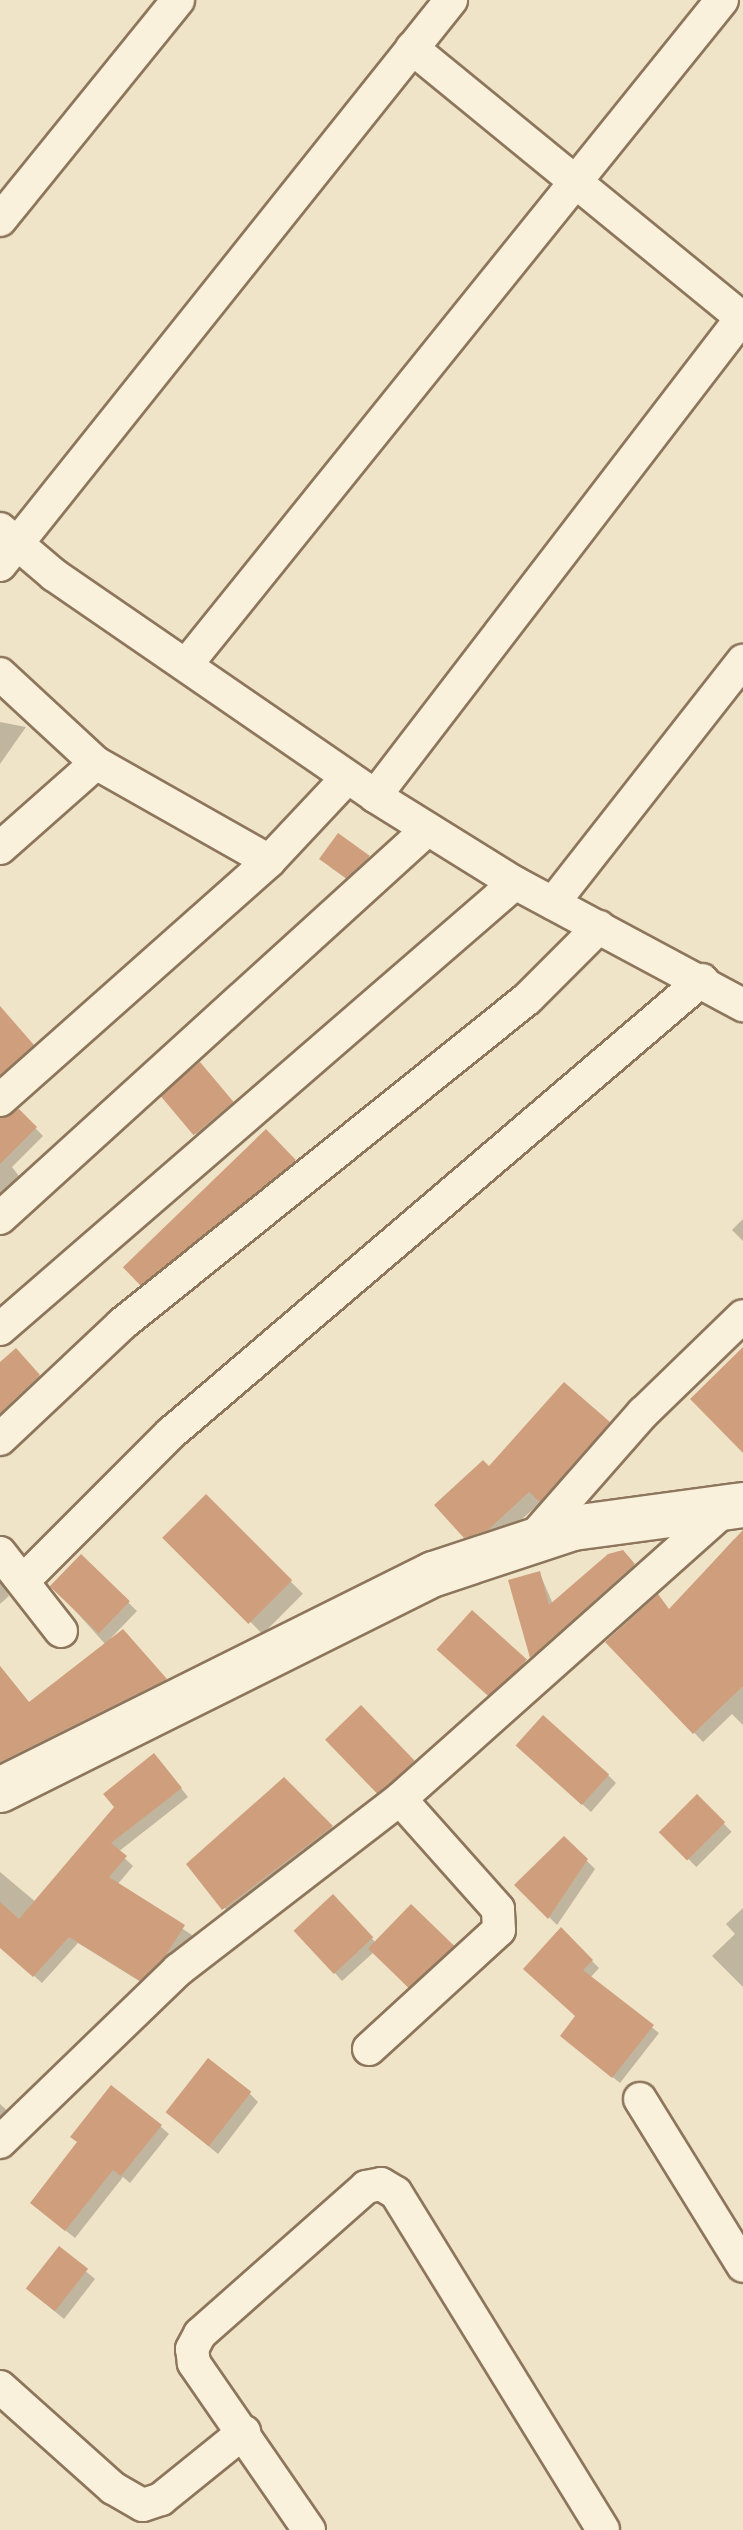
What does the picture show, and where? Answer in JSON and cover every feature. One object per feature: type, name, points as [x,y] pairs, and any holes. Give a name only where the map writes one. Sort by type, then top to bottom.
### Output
[{"type":"street","points":[[0,220],[178,0]]},
{"type":"street","points":[[451,0],[5,545],[54,575],[375,796],[515,883],[702,980],[743,1005]]},
{"type":"street","points":[[186,665],[722,0]]},
{"type":"street","points":[[375,796],[743,318],[412,48]]},
{"type":"street","points":[[553,903],[743,661]]},
{"type":"street","points":[[0,674],[96,763],[269,861]]},
{"type":"street","points":[[0,848],[96,763]]},
{"type":"street","points":[[0,1100],[269,861],[347,778]]},
{"type":"street","points":[[0,1218],[428,829]]},
{"type":"street","points":[[0,1329],[515,883]]},
{"type":"street","points":[[0,1439],[122,1324],[527,999],[599,927]]},
{"type":"street","points":[[24,1580],[171,1433],[702,980]]},
{"type":"street","points":[[533,1538],[643,1413],[743,1316]]},
{"type":"street","points":[[0,1790],[369,1603],[533,1538],[738,1501]]},
{"type":"street","points":[[0,2142],[178,1970],[400,1799],[738,1501]]},
{"type":"street","points":[[0,1553],[61,1631]]},
{"type":"street","points":[[369,2049],[499,1930],[498,1909],[400,1799]]},
{"type":"street","points":[[640,2099],[743,2266]]},
{"type":"street","points":[[309,2530],[194,2363],[192,2349],[200,2334],[366,2187],[381,2184],[396,2193],[603,2530]]},
{"type":"street","points":[[0,2387],[113,2488],[143,2505],[161,2499],[244,2432]]},
{"type":"building","points":[[338,833],[370,856],[346,878],[319,859]]},
{"type":"building","points":[[0,1006],[34,1045],[0,1075]]},
{"type":"building","points":[[200,1062],[233,1102],[194,1135],[160,1095]]},
{"type":"building","points":[[19,1109],[37,1127],[0,1164],[0,1118]]},
{"type":"building","points":[[266,1129],[296,1160],[153,1298],[123,1267]]},
{"type":"building","points":[[743,1347],[743,1453],[690,1399]]},
{"type":"building","points":[[16,1348],[40,1375],[0,1413],[0,1362]]},
{"type":"building","points":[[564,1382],[610,1422],[540,1502],[529,1492],[488,1530],[464,1538],[434,1505],[483,1460],[489,1466]]},
{"type":"building","points":[[206,1494],[292,1580],[248,1624],[162,1538]]},
{"type":"building","points":[[743,1530],[743,1686],[693,1734],[605,1642],[658,1594],[669,1609]]},
{"type":"building","points":[[623,1550],[635,1564],[530,1658],[508,1580],[540,1571],[549,1605],[608,1554]]},
{"type":"building","points":[[81,1554],[130,1601],[99,1634],[50,1586]]},
{"type":"building","points":[[472,1610],[527,1660],[492,1699],[437,1649]]},
{"type":"building","points":[[123,1629],[167,1679],[0,1762],[0,1666],[29,1702]]},
{"type":"building","points":[[361,1705],[414,1760],[379,1795],[325,1740]]},
{"type":"building","points":[[543,1715],[609,1775],[582,1805],[516,1745]]},
{"type":"building","points":[[154,1753],[182,1788],[111,1843],[127,1856],[109,1877],[185,1925],[166,1955],[140,1981],[69,1937],[33,1977],[0,1948],[0,1902],[19,1919],[114,1807],[103,1794]]},
{"type":"building","points":[[284,1777],[333,1826],[222,1910],[186,1864]]},
{"type":"building","points":[[697,1794],[725,1822],[687,1860],[659,1832]]},
{"type":"building","points":[[564,1836],[588,1859],[548,1919],[514,1885]]},
{"type":"building","points":[[333,1894],[373,1937],[334,1974],[294,1931]]},
{"type":"building","points":[[411,1904],[454,1946],[411,1990],[368,1949]]},
{"type":"building","points":[[561,1927],[593,1960],[583,1970],[654,2025],[612,2078],[560,2036],[575,2016],[523,1969]]},
{"type":"building","points":[[208,2058],[251,2092],[209,2146],[166,2112]]},
{"type":"building","points":[[111,2085],[162,2125],[121,2176],[113,2170],[65,2231],[30,2203],[77,2142],[70,2137]]},
{"type":"building","points":[[59,2246],[88,2269],[55,2311],[26,2289]]}]
